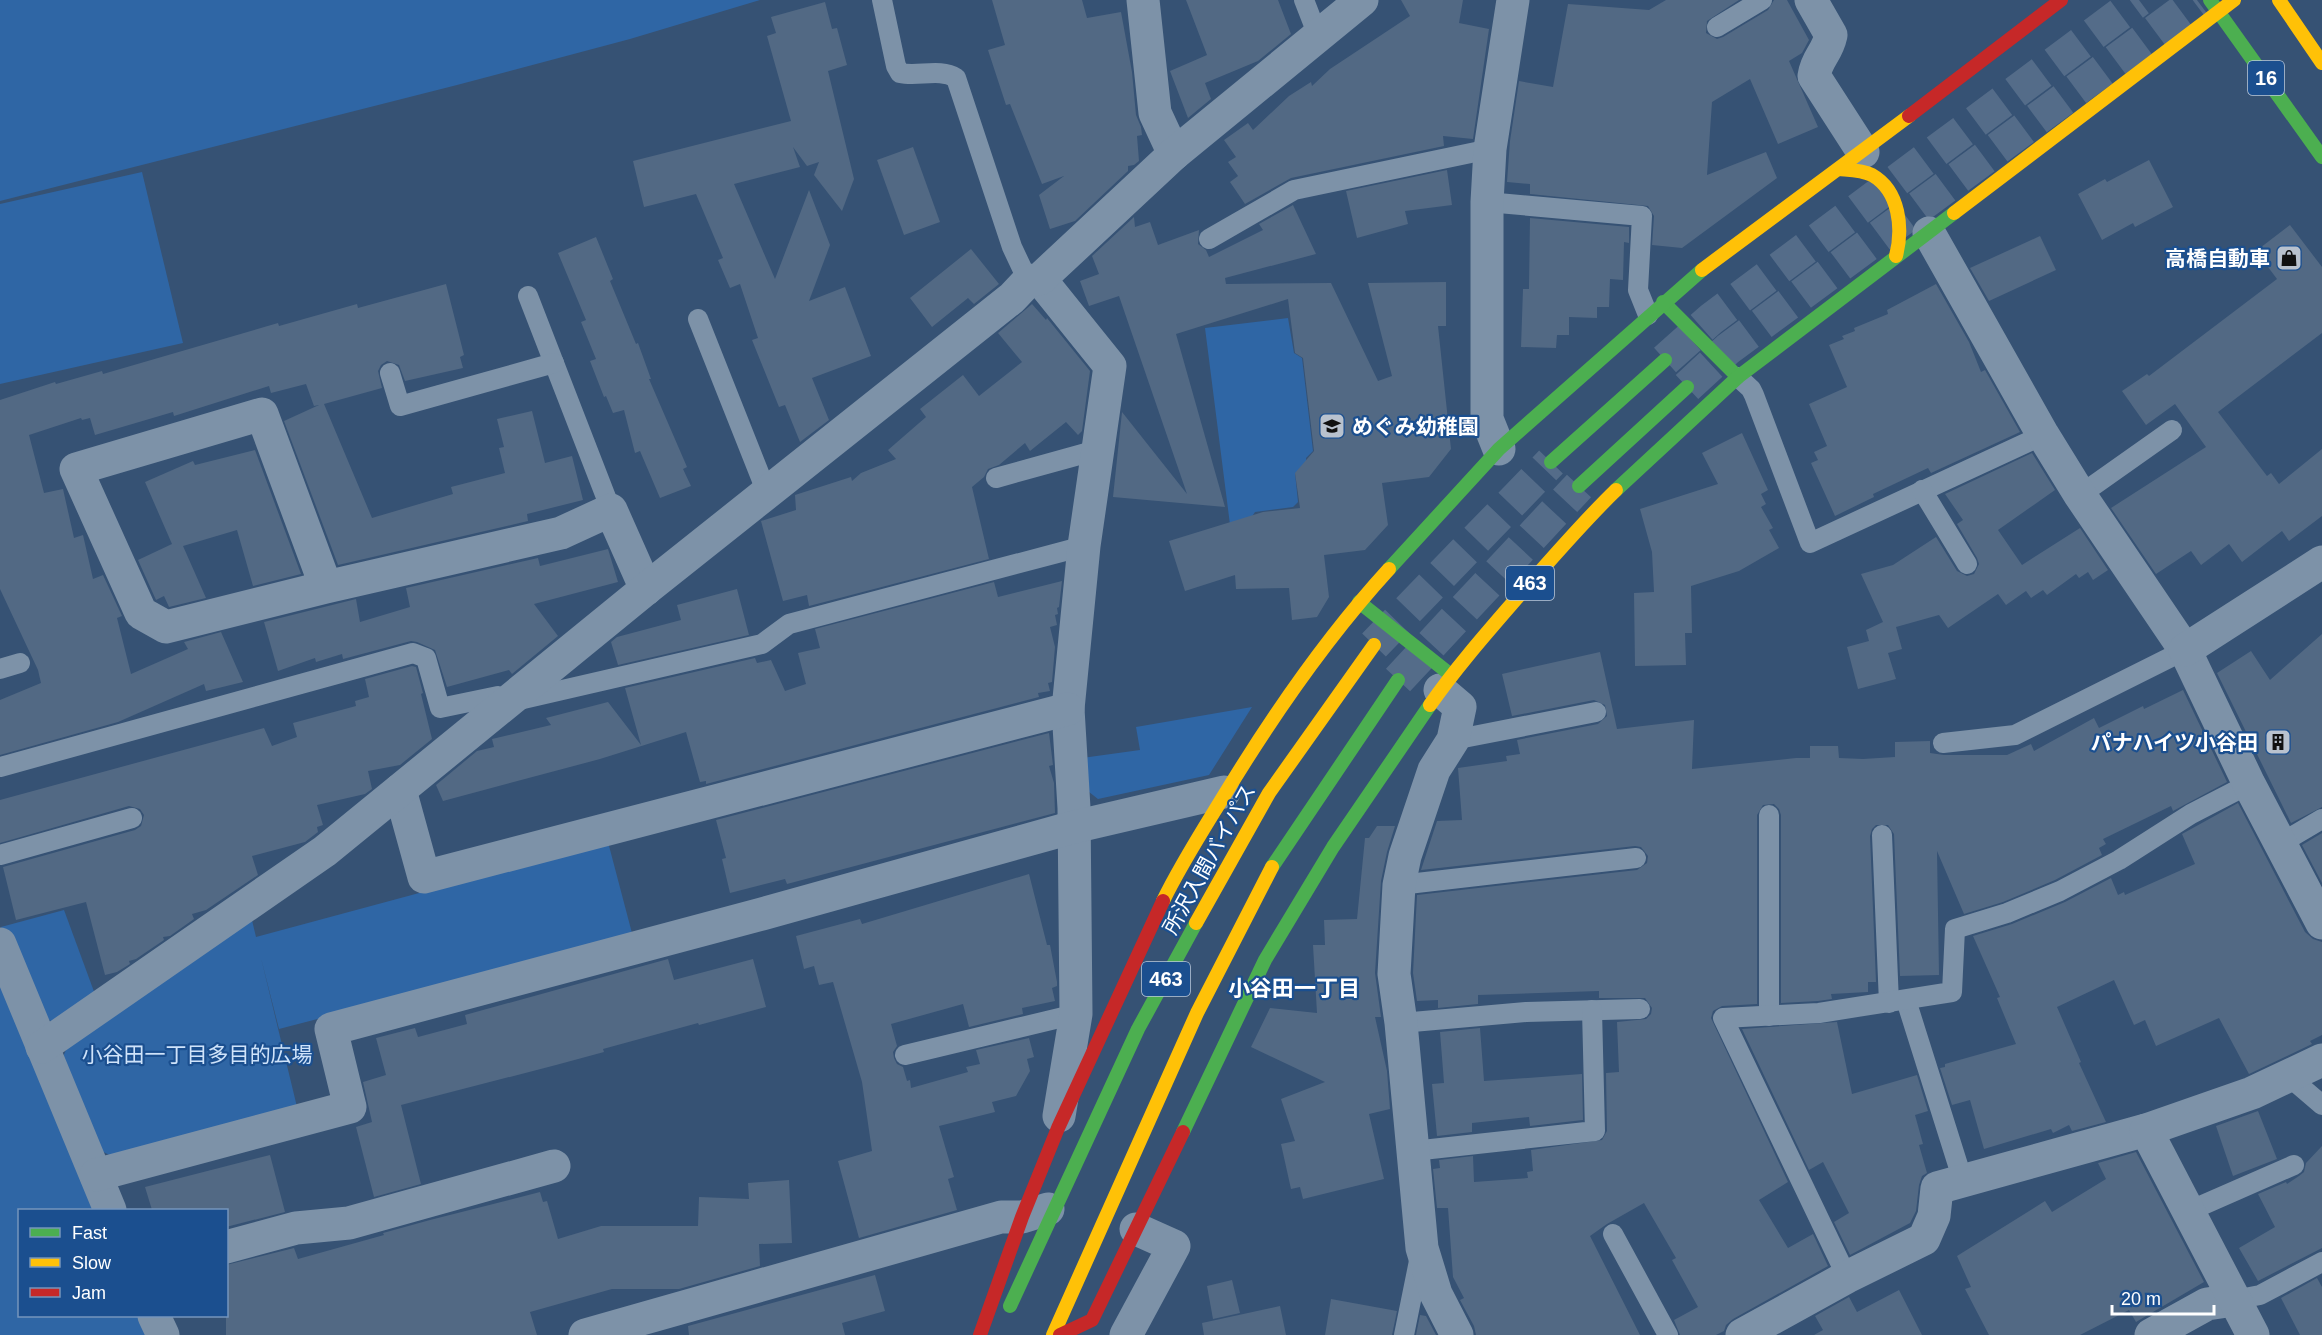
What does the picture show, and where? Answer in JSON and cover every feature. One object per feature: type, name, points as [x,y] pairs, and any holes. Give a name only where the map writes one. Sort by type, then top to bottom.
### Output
[{"type":"highway","name":"463","points":[[980,1335],[1022,1217],[1058,1128],[1132,964],[1177,872],[1266,727],[1359,602],[1499,449],[1663,302],[1721,254],[1851,160],[2061,0]]},
{"type":"highway","points":[[2215,6],[2234,0]]},
{"type":"highway","name":"16","points":[[2279,0],[2322,63]]},
{"type":"highway","name":"463","points":[[1059,1335],[1092,1320],[1265,960],[1333,847],[1445,682],[1589,516],[1738,377],[1929,233],[2215,6]]},
{"type":"highway","name":"16","points":[[2215,6],[2322,157]]},
{"type":"highway","points":[[1851,160],[1860,171],[1878,178],[1894,200],[1901,224],[1902,240],[1896,256]]},
{"type":"highway","points":[[1663,302],[1738,377]]},
{"type":"highway","points":[[1551,462],[1665,360]]},
{"type":"highway","points":[[1579,486],[1687,387]]},
{"type":"highway","points":[[1359,602],[1445,682]]},
{"type":"highway","name":"所沢入間バイパス","points":[[1006,1314],[1138,1029],[1263,803],[1374,645]]},
{"type":"highway","name":"463","points":[[1053,1335],[1197,1013],[1273,865],[1398,680]]},
{"type":"street","points":[[1143,0],[1155,113],[1174,154]]},
{"type":"street","points":[[1499,449],[1487,419],[1487,202],[1490,149],[1513,0]]},
{"type":"street","points":[[1812,0],[1831,35],[1828,49],[1816,63],[1814,76],[1851,160]]},
{"type":"street","points":[[42,1047],[325,851],[646,589],[1034,280],[1174,154],[1317,36],[1352,4]]},
{"type":"street","points":[[1929,233],[2043,435],[2080,495],[2185,650],[2249,784],[2322,923]]},
{"type":"street","points":[[1034,280],[1110,366],[1084,546],[1068,709],[1074,827],[1076,1014],[1058,1128]]},
{"type":"street","points":[[326,586],[262,414],[76,469],[141,613],[166,627],[326,586],[561,533],[612,510],[646,589]]},
{"type":"street","points":[[2185,650],[2322,562]]},
{"type":"street","points":[[1445,682],[1460,707],[1453,740],[1434,770],[1405,856],[1399,885],[1394,974],[1401,1023],[1422,1248],[1436,1294],[1457,1335]]},
{"type":"street","points":[[400,790],[424,877],[1068,709]]},
{"type":"street","points":[[96,1175],[350,1107],[331,1029],[762,914],[1074,827],[1224,792]]},
{"type":"street","points":[[0,944],[110,1209]]},
{"type":"street","points":[[1742,1335],[1847,1277],[1924,1239],[1934,1216],[1937,1188],[2146,1130],[2252,1093],[2322,1060]]},
{"type":"street","points":[[2146,1130],[2253,1335]]},
{"type":"street","points":[[228,1246],[296,1228],[349,1223],[554,1166]]},
{"type":"street","points":[[585,1335],[1001,1217],[1022,1217],[1056,1207]]},
{"type":"street","points":[[1126,1335],[1174,1246],[1136,1229]]},
{"type":"street","points":[[2151,1335],[2207,1304],[2234,1300]]},
{"type":"street","points":[[154,1317],[163,1335]]},
{"type":"lane","points":[[882,0],[896,66],[900,73],[909,75],[941,73],[956,78],[1012,247],[1034,280]]},
{"type":"lane","points":[[1304,0],[1317,36]]},
{"type":"lane","points":[[1717,27],[1762,0]]},
{"type":"lane","points":[[1209,239],[1294,190],[1490,149]]},
{"type":"lane","points":[[1487,202],[1642,216],[1638,290],[1648,315]]},
{"type":"lane","points":[[528,296],[612,510]]},
{"type":"lane","points":[[698,319],[767,493]]},
{"type":"lane","points":[[390,373],[400,406],[554,363]]},
{"type":"lane","points":[[1738,377],[1754,395],[1810,543],[2043,435]]},
{"type":"lane","points":[[2080,495],[2172,430]]},
{"type":"lane","points":[[996,478],[1097,450]]},
{"type":"lane","points":[[1922,490],[1967,564]]},
{"type":"lane","points":[[0,767],[413,653],[426,658],[440,708],[498,696],[506,703],[762,644],[789,624],[1084,546]]},
{"type":"lane","points":[[1943,743],[2015,735],[2185,650]]},
{"type":"lane","points":[[0,669],[20,663]]},
{"type":"lane","points":[[1453,740],[1596,711]]},
{"type":"lane","points":[[1847,1277],[1723,1018],[1819,1013],[1952,992],[1955,928],[2007,914],[2060,891],[2119,860],[2191,814],[2249,784]]},
{"type":"lane","points":[[1769,815],[1769,1016]]},
{"type":"lane","points":[[0,855],[132,818]]},
{"type":"lane","points":[[2281,843],[2322,819]]},
{"type":"lane","points":[[1882,835],[1897,1002],[1963,1181]]},
{"type":"lane","points":[[1399,885],[1636,858]]},
{"type":"lane","points":[[1401,1023],[1526,1012],[1640,1008]]},
{"type":"lane","points":[[1413,1150],[1595,1131],[1592,1010]]},
{"type":"lane","points":[[905,1055],[1076,1014]]},
{"type":"lane","points":[[2287,1075],[2322,1106]]},
{"type":"lane","points":[[2189,1211],[2294,1165]]},
{"type":"lane","points":[[1613,1234],[1668,1335]]},
{"type":"lane","points":[[1404,1335],[1422,1248]]},
{"type":"lane","points":[[2234,1300],[2260,1295],[2322,1262]]},
{"type":"green space","points":[[0,0],[760,0],[630,39],[457,85],[0,201]]},
{"type":"green space","points":[[142,172],[183,343],[0,384],[0,204]]},
{"type":"green space","points":[[1288,318],[1294,353],[1302,358],[1313,451],[1306,458],[1308,472],[1295,473],[1298,502],[1293,507],[1255,512],[1249,521],[1235,564],[1205,328]]},
{"type":"green space","points":[[1252,707],[1209,775],[1098,799],[1084,788],[1082,758],[1140,750],[1136,727]]},
{"type":"green space","name":"小谷田一丁目多目的広場","points":[[608,842],[633,937],[279,1029],[261,958],[298,1111],[118,1159],[95,1148],[60,1064],[68,1045],[251,916],[256,937]]},
{"type":"green space","points":[[64,910],[96,997],[56,1024],[34,1011],[1,927]]},
{"type":"green space","points":[[0,960],[103,1209],[18,1209],[18,1317],[146,1317],[154,1335],[0,1335]]},
{"type":"building","points":[[992,0],[1082,0],[1087,18],[1121,12],[1132,72],[1136,115],[1142,135],[1137,136],[1139,161],[1128,166],[1128,171],[1075,221],[1050,229],[1039,195],[1064,176],[1042,184],[1010,104],[1006,105],[988,50],[1005,45]]},
{"type":"building","points":[[1186,0],[1278,0],[1291,34],[1258,61],[1205,83],[1211,99],[1188,118],[1170,71],[1207,55]]},
{"type":"building","points":[[1401,0],[1463,0],[1459,23],[1489,29],[1473,139],[1443,136],[1444,146],[1291,178],[1245,204],[1230,182],[1238,176],[1228,162],[1236,157],[1224,140],[1248,123],[1253,130],[1289,96],[1311,82],[1312,86],[1330,69],[1410,16]]},
{"type":"building","points":[[1666,0],[1739,0],[1707,21],[1706,33],[1717,39],[1768,10],[1774,0],[1787,0],[1809,40],[1802,53],[1789,61],[1818,127],[1778,144],[1750,79],[1712,102],[1707,175],[1766,152],[1777,178],[1682,248],[1652,245],[1654,216],[1648,206],[1530,194],[1530,184],[1507,182],[1510,141],[1519,81],[1553,87],[1568,4],[1649,10]]},
{"type":"building","points":[[825,2],[832,29],[837,28],[847,65],[828,71],[854,179],[842,211],[814,175],[819,162],[807,166],[793,147],[800,167],[734,184],[775,279],[809,190],[830,245],[809,301],[845,287],[871,356],[812,378],[829,420],[800,442],[785,405],[779,407],[752,340],[758,338],[740,284],[730,288],[718,260],[723,258],[696,194],[644,207],[633,161],[791,121],[767,36],[776,33],[771,17]]},
{"type":"building","points":[[913,147],[940,222],[904,235],[877,160]]},
{"type":"building","points":[[2149,160],[2173,207],[2135,227],[2133,223],[2102,240],[2078,194],[2105,179],[2107,182]]},
{"type":"building","points":[[1447,170],[1452,205],[1405,211],[1408,224],[1357,238],[1346,191]]},
{"type":"building","points":[[1293,205],[1316,254],[1225,278],[1226,284],[1331,283],[1378,381],[1392,376],[1368,283],[1446,282],[1446,326],[1438,326],[1451,449],[1429,477],[1382,483],[1388,525],[1365,550],[1324,555],[1329,597],[1317,617],[1292,620],[1289,588],[1236,589],[1235,575],[1185,591],[1169,541],[1263,512],[1300,508],[1295,473],[1314,451],[1303,358],[1295,353],[1288,299],[1176,334],[1225,507],[1113,497],[1122,412],[1187,494],[1119,296],[1089,306],[1080,281],[1099,274],[1092,256],[1134,217],[1135,227],[1150,222],[1158,245],[1199,230],[1198,244],[1206,250],[1209,257],[1263,230],[1259,224]]},
{"type":"building","points":[[1530,218],[1629,227],[1629,243],[1624,242],[1623,280],[1610,279],[1609,307],[1597,307],[1597,318],[1569,317],[1569,335],[1557,335],[1556,348],[1521,347],[1523,289],[1529,289]]},
{"type":"building","points":[[2290,225],[2322,267],[2322,333],[2218,412],[2267,476],[2271,473],[2279,484],[2322,449],[2322,516],[2289,541],[2282,531],[2242,562],[2229,544],[2201,565],[2191,551],[2156,574],[2111,508],[2206,447],[2175,404],[2146,425],[2122,391],[2147,374],[2149,376],[2277,279],[2256,251]]},
{"type":"building","points":[[2040,236],[2056,270],[1989,301],[1970,268]]},
{"type":"building","points":[[596,237],[613,279],[610,281],[636,344],[638,343],[651,379],[649,379],[687,467],[683,469],[691,486],[660,498],[640,451],[635,453],[624,410],[613,413],[606,396],[604,397],[590,361],[596,359],[581,322],[586,320],[558,253]]},
{"type":"building","points":[[971,249],[999,284],[974,304],[968,298],[932,327],[910,298]]},
{"type":"building","points":[[446,284],[464,355],[460,357],[463,368],[405,381],[399,365],[387,361],[378,371],[382,388],[324,404],[372,518],[453,494],[451,487],[505,473],[499,448],[504,447],[497,419],[532,411],[545,463],[572,456],[583,500],[527,514],[528,521],[338,565],[284,421],[319,405],[314,406],[306,384],[271,393],[269,386],[174,416],[173,412],[95,435],[90,418],[82,420],[81,418],[29,435],[44,493],[63,489],[74,538],[83,535],[93,579],[103,575],[122,616],[117,618],[131,674],[188,649],[184,642],[221,632],[243,682],[206,691],[204,684],[118,722],[0,755],[0,700],[41,683],[38,670],[0,589],[0,400],[55,382],[56,384],[102,371],[103,374],[278,323],[279,326],[357,304],[358,308]]},
{"type":"building","points":[[1936,284],[1969,342],[1981,372],[1985,370],[2020,432],[1931,473],[1928,468],[1873,494],[1874,497],[1835,516],[1811,463],[1818,460],[1814,452],[1827,446],[1809,404],[1847,387],[1829,345],[1844,339],[1842,336],[1855,331],[1854,328],[1888,314],[1887,310]]},
{"type":"building","points":[[1032,304],[1046,320],[1047,318],[1090,371],[1082,431],[1078,435],[1066,422],[1030,451],[1025,443],[999,465],[988,469],[984,477],[972,487],[989,559],[809,606],[807,595],[783,601],[761,521],[796,510],[795,495],[851,477],[852,481],[861,473],[896,459],[888,450],[926,417],[920,409],[963,375],[979,396],[1022,362],[998,333]]},
{"type":"building","points":[[1742,433],[1768,490],[1761,494],[1766,504],[1761,507],[1773,528],[1769,530],[1779,548],[1739,571],[1691,586],[1692,633],[1685,633],[1686,665],[1635,666],[1634,593],[1654,592],[1652,552],[1640,509],[1718,484],[1702,453]]},
{"type":"building","points":[[255,450],[301,574],[253,586],[237,530],[183,546],[206,598],[169,607],[164,596],[156,600],[138,560],[172,544],[145,482],[193,461],[195,465]]},
{"type":"building","points":[[2032,453],[2055,490],[1998,530],[2022,565],[2080,528],[2108,570],[2093,580],[2088,572],[2079,578],[2076,574],[2047,595],[2043,590],[2031,598],[2026,591],[2006,605],[1998,594],[1948,628],[1939,615],[1896,627],[1902,649],[1888,653],[1896,679],[1858,689],[1847,647],[1869,641],[1866,630],[1883,622],[1861,574],[1893,565],[1936,537],[1957,571],[1967,576],[1974,574],[1979,564],[1977,558],[1957,524],[1963,520],[1945,494]]},
{"type":"building","points":[[608,549],[618,582],[534,604],[558,636],[512,674],[509,670],[447,687],[435,650],[411,641],[343,659],[342,654],[316,662],[315,658],[278,671],[264,622],[356,599],[360,622],[410,607],[406,588],[538,558],[540,566]]},
{"type":"building","points":[[1062,581],[1058,614],[1055,615],[1057,625],[1050,627],[1055,647],[1052,682],[1048,683],[1050,691],[1038,693],[1039,697],[706,784],[706,781],[700,782],[686,732],[600,759],[443,801],[436,785],[477,751],[494,747],[492,739],[551,725],[546,718],[608,702],[641,745],[625,688],[755,658],[757,663],[771,660],[785,691],[806,684],[798,653],[820,648],[815,629],[994,582],[998,597]]},
{"type":"building","points":[[737,589],[749,635],[618,665],[611,642],[617,637],[681,620],[677,605]]},
{"type":"building","points":[[2322,634],[2322,807],[2291,823],[2217,673],[2251,651],[2270,680]]},
{"type":"building","points":[[1600,652],[1617,729],[1694,720],[1692,769],[1810,758],[1810,746],[1838,746],[1839,758],[1863,759],[1895,757],[1895,742],[1930,741],[1930,753],[1944,755],[2007,755],[2031,744],[2034,751],[2094,718],[2099,728],[2143,706],[2144,709],[2183,690],[2227,782],[2173,811],[2171,806],[2103,839],[2106,844],[2099,848],[2102,855],[2055,880],[2003,902],[1964,914],[1937,851],[1939,975],[1900,976],[1894,834],[1888,825],[1876,825],[1870,836],[1876,982],[1868,982],[1868,992],[1831,994],[1832,999],[1818,1001],[1781,1003],[1781,815],[1774,804],[1763,805],[1757,815],[1757,1004],[1722,1006],[1713,1011],[1711,1018],[1788,1182],[1759,1200],[1788,1248],[1813,1234],[1828,1266],[1733,1319],[1726,1325],[1724,1331],[1716,1335],[1680,1335],[1674,1320],[1698,1307],[1672,1260],[1676,1258],[1644,1203],[1590,1236],[1640,1335],[1476,1335],[1474,1326],[1460,1300],[1464,1298],[1453,1277],[1448,1208],[1437,1208],[1433,1169],[1440,1168],[1439,1160],[1473,1156],[1474,1182],[1528,1178],[1527,1172],[1533,1171],[1531,1150],[1602,1140],[1607,1131],[1606,1073],[1619,1072],[1617,1022],[1646,1019],[1651,1014],[1652,1008],[1645,998],[1599,998],[1599,991],[1478,995],[1478,1004],[1438,1008],[1438,1000],[1417,1001],[1413,973],[1417,895],[1637,870],[1647,863],[1648,856],[1641,847],[1635,846],[1421,870],[1437,821],[1462,820],[1458,768],[1507,761],[1506,756],[1520,754],[1517,740],[1598,724],[1607,716],[1605,705],[1594,700],[1512,716],[1502,674]]},
{"type":"building","points":[[412,666],[416,667],[432,739],[400,765],[368,771],[372,789],[365,794],[317,805],[323,825],[317,827],[318,832],[305,842],[252,856],[258,875],[206,910],[192,914],[194,919],[170,936],[163,937],[164,940],[136,959],[129,961],[130,964],[117,972],[105,975],[86,902],[16,920],[3,867],[135,830],[141,826],[144,815],[140,809],[129,806],[0,843],[0,800],[264,728],[272,746],[297,737],[293,723],[356,706],[355,701],[369,697],[365,679]]},
{"type":"building","points":[[1049,733],[1053,765],[1049,766],[1054,783],[1055,813],[787,884],[785,879],[730,893],[722,859],[726,858],[716,820]]},
{"type":"building","points":[[2238,803],[2305,932],[2313,939],[2322,942],[2322,1035],[2310,1041],[2312,1044],[2249,1074],[2219,1018],[2156,1046],[2145,1020],[2134,1025],[2114,980],[2057,1007],[2106,1122],[2072,1131],[2069,1125],[2053,1133],[2051,1129],[1984,1149],[1970,1100],[1952,1105],[1940,1068],[1945,1067],[1945,1064],[2016,1044],[1997,998],[2000,997],[1973,936],[2012,924],[2065,902],[2111,878],[2118,895],[2124,892],[2125,895],[2195,864],[2182,834]]},
{"type":"building","points":[[1377,826],[1395,826],[1381,881],[1375,973],[1381,1017],[1375,1017],[1387,1071],[1390,1109],[1369,1114],[1384,1179],[1303,1199],[1300,1187],[1291,1189],[1281,1144],[1295,1141],[1281,1099],[1325,1082],[1251,1047],[1270,1008],[1317,1013],[1313,945],[1325,945],[1324,920],[1357,919],[1365,838],[1369,838]]},
{"type":"building","points":[[2322,833],[2322,883],[2302,845]]},
{"type":"building","points":[[1029,874],[1047,945],[1050,945],[1057,982],[1057,986],[1052,988],[1055,1001],[1022,1008],[1023,1014],[969,1027],[963,1004],[891,1024],[897,1046],[893,1052],[894,1058],[897,1064],[903,1067],[907,1081],[910,1080],[911,1088],[968,1072],[966,1067],[980,1064],[976,1050],[1029,1038],[1034,1057],[1027,1059],[1030,1071],[1016,1096],[992,1102],[995,1112],[939,1126],[954,1177],[948,1179],[957,1210],[859,1238],[838,1161],[872,1151],[862,1082],[833,982],[819,985],[814,966],[804,969],[796,936],[860,919],[862,924]]},
{"type":"building","points":[[668,959],[674,980],[753,959],[766,1007],[699,1025],[698,1023],[603,1049],[604,1052],[401,1105],[421,1184],[374,1197],[356,1127],[372,1122],[363,1082],[386,1075],[376,1038],[415,1028],[418,1037],[467,1024],[465,1015]]},
{"type":"building","points":[[1837,1022],[1852,1094],[1917,1075],[1928,1111],[1915,1115],[1923,1144],[1919,1145],[1927,1173],[1922,1176],[1916,1211],[1910,1223],[1850,1255],[1834,1222],[1849,1213],[1823,1162],[1809,1170],[1742,1029]]},
{"type":"building","points":[[1480,1028],[1484,1081],[1582,1074],[1583,1120],[1530,1126],[1529,1117],[1472,1123],[1472,1132],[1437,1136],[1432,1084],[1444,1083],[1440,1032]]},
{"type":"building","points":[[2258,1111],[2277,1159],[2233,1176],[2216,1126]]},
{"type":"building","points":[[2322,1146],[2322,1248],[2258,1281],[2239,1248],[2275,1227],[2258,1194],[2286,1182],[2287,1184],[2299,1176],[2304,1172],[2306,1163]]},
{"type":"building","points":[[2136,1152],[2204,1282],[2136,1322],[2129,1310],[2080,1335],[1989,1335],[1965,1289],[1971,1287],[1957,1256],[2045,1201],[2052,1212],[2106,1179],[2098,1163]]},
{"type":"building","points":[[270,1155],[285,1212],[228,1226],[228,1209],[152,1209],[145,1187]]},
{"type":"building","points":[[789,1180],[792,1243],[759,1244],[760,1266],[679,1289],[612,1289],[530,1312],[537,1335],[226,1335],[228,1264],[294,1248],[298,1259],[384,1235],[383,1233],[540,1192],[543,1202],[547,1201],[558,1239],[601,1226],[698,1226],[699,1197],[749,1199],[748,1183]]},
{"type":"building","points":[[875,1275],[885,1311],[842,1323],[845,1335],[689,1335],[688,1326]]},
{"type":"building","points":[[2317,1278],[2322,1287],[2322,1335],[2300,1335],[2281,1298]]},
{"type":"building","points":[[1232,1280],[1240,1313],[1213,1319],[1207,1286]]},
{"type":"building","points":[[1899,1290],[1922,1335],[1814,1335],[1823,1330],[1815,1316],[1849,1297],[1857,1312]]},
{"type":"building","points":[[1331,1299],[1397,1311],[1392,1335],[1325,1335]]},
{"type":"building","points":[[1280,1306],[1286,1335],[1204,1335],[1202,1323]]},
{"type":"building","points":[[1420,1315],[1426,1316],[1436,1335],[1416,1335]]},
{"type":"tunnel","points":[[1665,360],[1711,319],[2139,0]]},
{"type":"tunnel","points":[[1687,387],[1728,349],[2197,0]]},
{"type":"tunnel","points":[[1374,645],[1551,462]]},
{"type":"tunnel","points":[[1398,680],[1579,486]]},
{"type":"traffic: fast","points":[[2210,0],[2322,157]]},
{"type":"traffic: fast","points":[[1616,490],[1738,377],[1954,213]]},
{"type":"traffic: fast","points":[[1389,569],[1499,449],[1702,270]]},
{"type":"traffic: fast","points":[[1663,302],[1738,377]]},
{"type":"traffic: fast","points":[[1551,462],[1665,360]]},
{"type":"traffic: fast","points":[[1579,486],[1687,387]]},
{"type":"traffic: fast","points":[[1359,602],[1451,675]]},
{"type":"traffic: fast","points":[[1272,867],[1398,680]]},
{"type":"traffic: fast","points":[[1183,1132],[1265,960],[1333,847],[1430,705]]},
{"type":"traffic: fast","points":[[1010,1306],[1138,1029],[1196,923]]},
{"type":"traffic: slow","points":[[1954,213],[2234,0]]},
{"type":"traffic: slow","points":[[2279,0],[2322,63]]},
{"type":"traffic: slow","points":[[1702,270],[1909,116]]},
{"type":"traffic: slow","points":[[1839,169],[1872,175],[1889,191],[1899,223],[1896,256]]},
{"type":"traffic: slow","points":[[1430,705],[1499,619],[1568,540],[1616,490]]},
{"type":"traffic: slow","points":[[1163,901],[1200,834],[1281,706],[1344,622],[1389,569]]},
{"type":"traffic: slow","points":[[1196,923],[1269,793],[1374,645]]},
{"type":"traffic: slow","points":[[1053,1335],[1197,1013],[1272,867]]},
{"type":"traffic: jam","points":[[1909,116],[2061,0]]},
{"type":"traffic: jam","points":[[980,1335],[1022,1217],[1058,1128],[1163,901]]},
{"type":"traffic: jam","points":[[1060,1335],[1092,1320],[1183,1132]]},
{"type":"place","name":"高橋自動車","points":[[2289,258]]},
{"type":"place","name":"めぐみ幼稚園","points":[[1332,426]]},
{"type":"place","name":"パナハイツ小谷田","points":[[2278,742]]},
{"type":"district","name":"小谷田一丁目","points":[[1294,988]]}]
